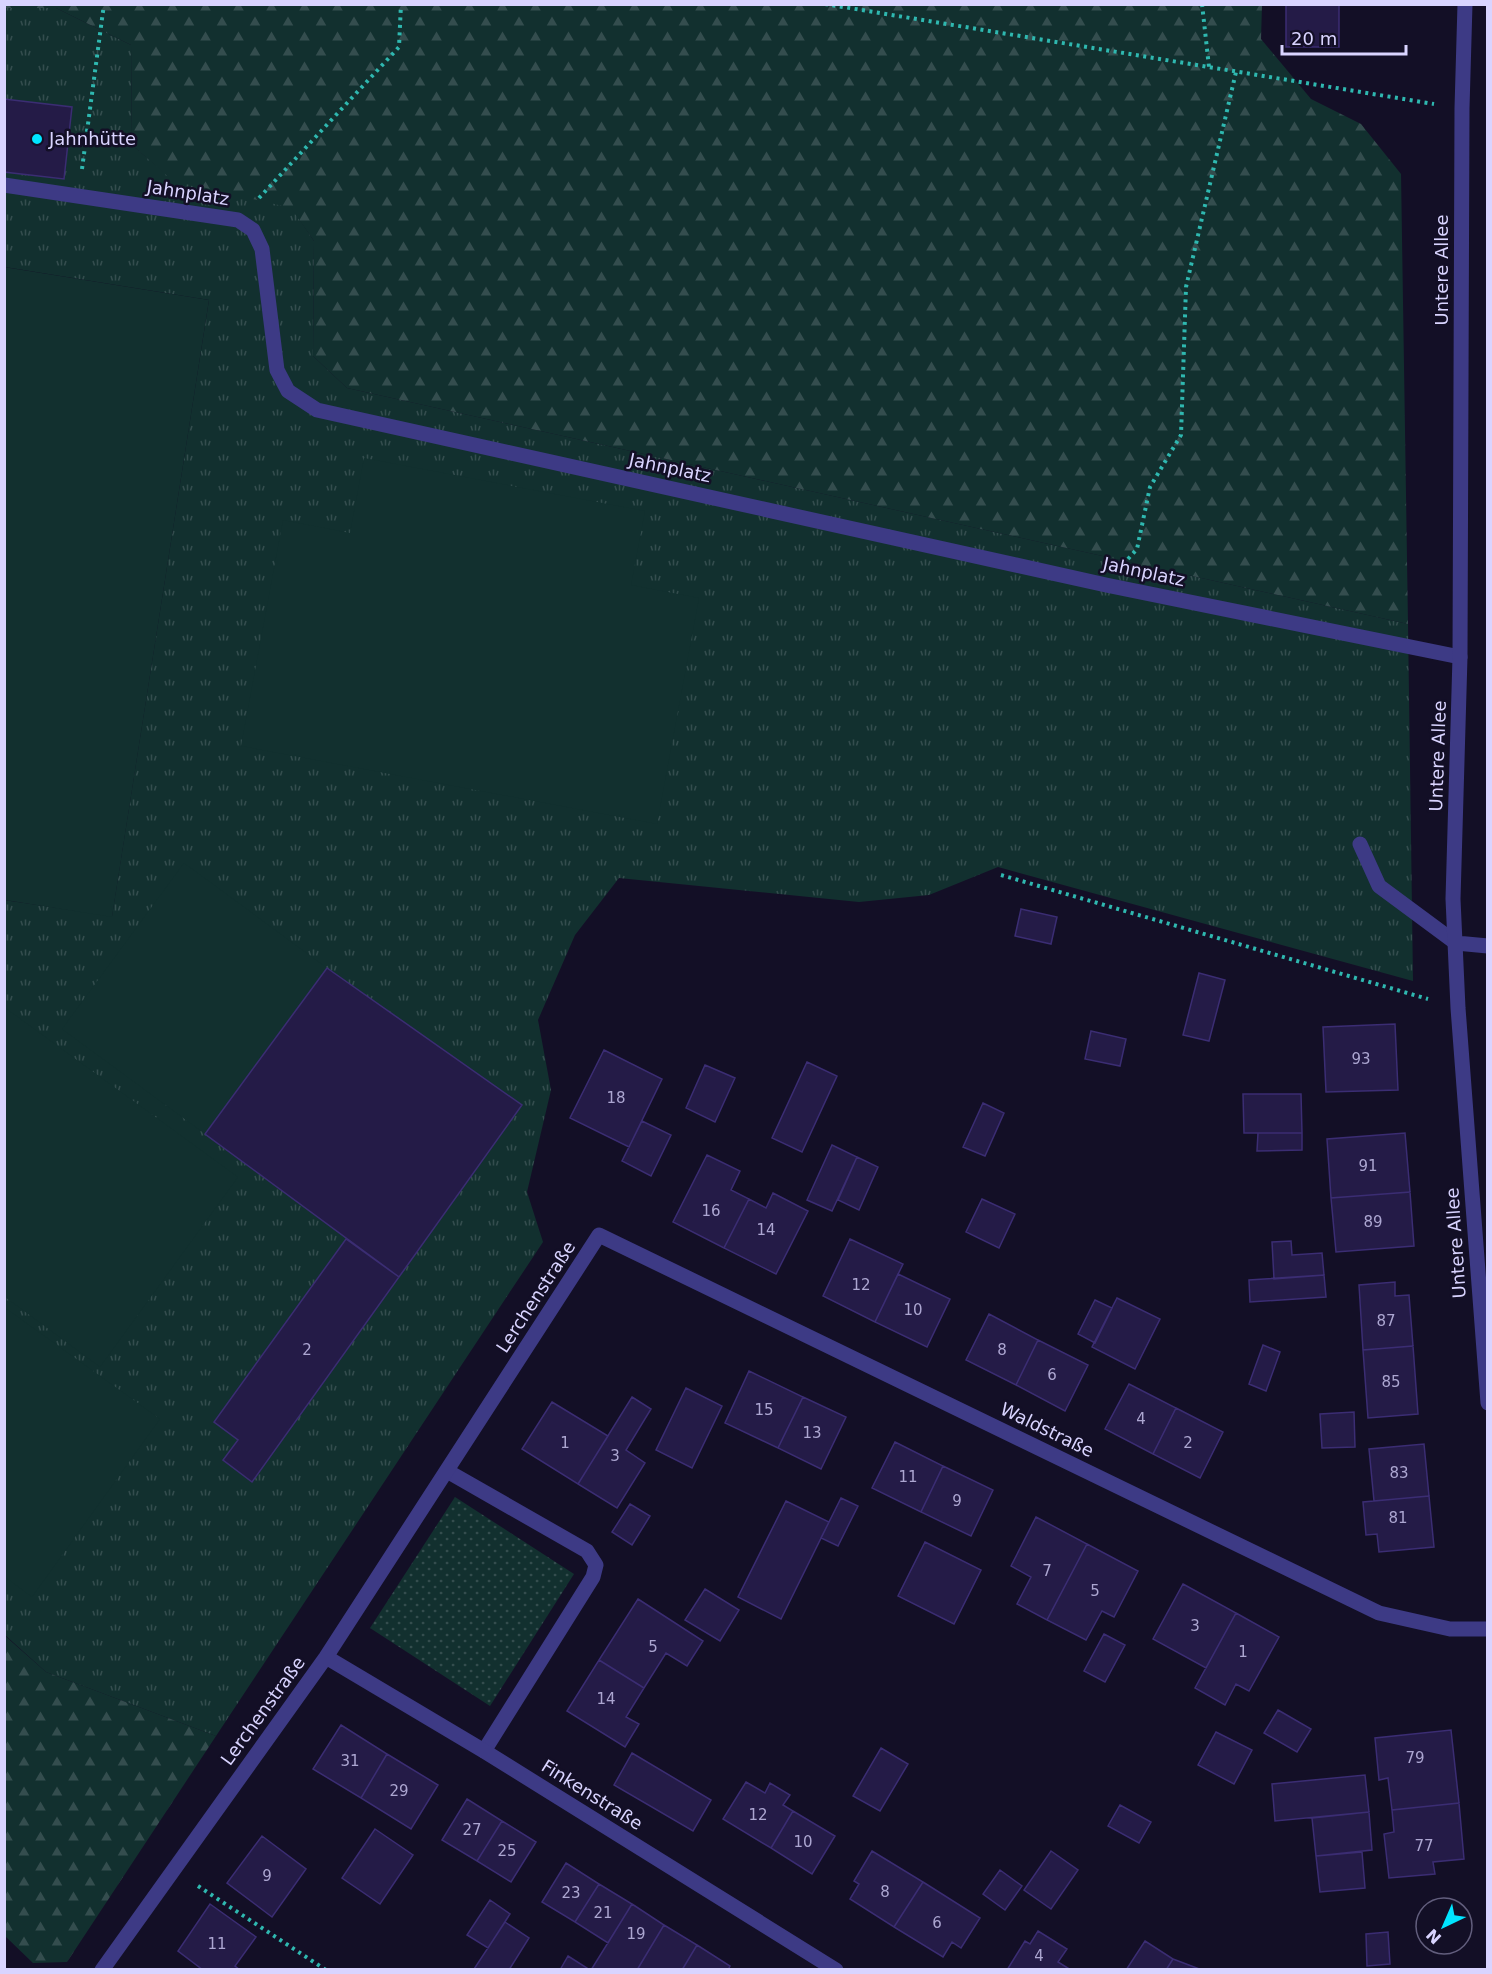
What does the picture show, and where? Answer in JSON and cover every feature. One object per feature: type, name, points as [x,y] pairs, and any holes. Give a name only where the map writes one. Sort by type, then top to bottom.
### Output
[{"type":"street","name":"Untere Allee","points":[[1465,4],[1462,108],[1460,657],[1453,899],[1458,1008],[1488,1403]]},
{"type":"street","name":"Jahnplatz","points":[[4,185],[238,220],[253,230],[262,249],[277,370],[288,391],[317,410],[1106,585],[1460,657]]},
{"type":"street","points":[[1360,844],[1379,886],[1456,944],[1488,946]]},
{"type":"street","name":"Lerchenstraße","points":[[102,1970],[326,1657],[599,1235]]},
{"type":"street","name":"Waldstraße","points":[[599,1235],[1379,1613],[1450,1629],[1488,1629]]},
{"type":"street","points":[[447,1471],[587,1551],[596,1565],[593,1577],[484,1751]]},
{"type":"street","name":"Finkenstraße","points":[[326,1657],[484,1751],[836,1970]]},
{"type":"path","points":[[80,197],[104,4]]},
{"type":"path","points":[[238,220],[399,47],[401,4]]},
{"type":"path","points":[[825,4],[1462,108]]},
{"type":"path","points":[[1202,4],[1209,66]]},
{"type":"path","points":[[1106,585],[1137,549],[1150,487],[1181,435],[1186,287],[1236,72]]},
{"type":"path","points":[[1001,875],[1458,1008]]},
{"type":"path","points":[[173,1869],[326,1970]]},
{"type":"green space","points":[[5,4],[1262,5],[1261,39],[1311,99],[1361,124],[1401,174],[1408,624],[347,388],[313,356],[314,241],[291,208],[172,180],[132,145],[131,45],[56,8],[5,8]]},
{"type":"green space","points":[[5,8],[56,8],[131,45],[132,145],[172,179],[291,207],[314,241],[313,356],[347,388],[1408,624],[1413,981],[998,867],[929,895],[859,902],[619,878],[575,935],[538,1020],[551,1090],[527,1192],[543,1242],[216,1736],[46,1672],[5,1635],[4,900],[112,916],[209,300],[5,267]]},
{"type":"green space","points":[[4,267],[209,300],[112,917],[5,900]]},
{"type":"green space","points":[[364,458],[645,511],[631,585],[699,598],[657,824],[241,746],[283,520],[350,533]]},
{"type":"green space","points":[[184,863],[327,968],[205,1134],[62,1029]]},
{"type":"green space","points":[[4,1007],[238,1177],[100,1367],[5,1297]]},
{"type":"green space","points":[[4,1307],[160,1419],[32,1597],[5,1577]]},
{"type":"green space","points":[[455,1497],[574,1574],[490,1706],[370,1628]]},
{"type":"green space","points":[[4,1635],[46,1672],[216,1736],[67,1962],[33,1963],[5,1936]]},
{"type":"building","points":[[1286,5],[1339,5],[1339,47],[1286,47]]},
{"type":"building","name":"Jahnhütte","points":[[4,99],[72,107],[64,179],[4,172]]},
{"type":"building","points":[[1021,909],[1057,917],[1051,944],[1015,936]]},
{"type":"building","points":[[327,968],[522,1105],[399,1277],[205,1134]]},
{"type":"building","points":[[1199,973],[1225,980],[1209,1041],[1183,1035]]},
{"type":"building","points":[[1395,1024],[1398,1090],[1326,1092],[1323,1027]]},
{"type":"building","points":[[1091,1031],[1126,1039],[1120,1066],[1085,1059]]},
{"type":"building","points":[[604,1050],[662,1079],[629,1147],[570,1118]]},
{"type":"building","points":[[807,1062],[837,1076],[802,1152],[772,1138]]},
{"type":"building","points":[[705,1065],[735,1078],[715,1122],[686,1108]]},
{"type":"building","points":[[1243,1094],[1301,1094],[1302,1133],[1244,1133]]},
{"type":"building","points":[[983,1103],[1004,1113],[985,1156],[963,1147]]},
{"type":"building","points":[[642,1121],[671,1135],[651,1176],[622,1161]]},
{"type":"building","points":[[1258,1133],[1302,1133],[1302,1150],[1257,1151]]},
{"type":"building","points":[[1405,1133],[1410,1192],[1331,1198],[1327,1139]]},
{"type":"building","points":[[832,1145],[857,1157],[832,1211],[807,1200]]},
{"type":"building","points":[[707,1155],[740,1171],[731,1190],[749,1199],[724,1248],[673,1222]]},
{"type":"building","points":[[857,1157],[878,1167],[859,1210],[838,1200]]},
{"type":"building","points":[[1410,1192],[1414,1246],[1336,1252],[1331,1198]]},
{"type":"building","points":[[773,1193],[808,1211],[776,1274],[724,1248],[749,1199],[766,1208]]},
{"type":"building","points":[[982,1199],[1015,1214],[999,1248],[966,1232]]},
{"type":"building","points":[[346,1239],[399,1277],[252,1482],[223,1460],[238,1440],[214,1422]]},
{"type":"building","points":[[850,1239],[903,1264],[875,1322],[823,1296]]},
{"type":"building","points":[[1291,1241],[1292,1255],[1322,1253],[1324,1275],[1274,1279],[1272,1242]]},
{"type":"building","points":[[898,1274],[950,1299],[927,1347],[875,1322]]},
{"type":"building","points":[[1324,1275],[1326,1297],[1250,1302],[1249,1280]]},
{"type":"building","points":[[1395,1282],[1395,1296],[1409,1295],[1413,1346],[1363,1350],[1359,1285]]},
{"type":"building","points":[[1117,1298],[1160,1319],[1135,1369],[1092,1347]]},
{"type":"building","points":[[1095,1300],[1112,1308],[1095,1343],[1078,1334]]},
{"type":"building","points":[[989,1314],[1038,1340],[1016,1385],[966,1360]]},
{"type":"building","points":[[1038,1340],[1088,1365],[1065,1411],[1016,1385]]},
{"type":"building","points":[[1263,1345],[1280,1352],[1266,1391],[1249,1384]]},
{"type":"building","points":[[1413,1346],[1418,1414],[1368,1418],[1363,1350]]},
{"type":"building","points":[[749,1371],[803,1397],[778,1448],[725,1423]]},
{"type":"building","points":[[1129,1384],[1176,1408],[1153,1454],[1105,1429]]},
{"type":"building","points":[[686,1388],[722,1406],[692,1468],[656,1450]]},
{"type":"building","points":[[632,1397],[651,1409],[626,1450],[645,1463],[617,1508],[578,1484]]},
{"type":"building","points":[[803,1397],[846,1417],[821,1469],[778,1448]]},
{"type":"building","points":[[552,1402],[608,1436],[578,1484],[522,1449]]},
{"type":"building","points":[[1176,1408],[1223,1432],[1200,1478],[1153,1454]]},
{"type":"building","points":[[1354,1412],[1355,1447],[1322,1448],[1320,1414]]},
{"type":"building","points":[[895,1442],[943,1466],[921,1512],[872,1488]]},
{"type":"building","points":[[1424,1444],[1429,1496],[1374,1501],[1369,1449]]},
{"type":"building","points":[[943,1466],[993,1490],[971,1536],[921,1512]]},
{"type":"building","points":[[1429,1496],[1434,1547],[1379,1552],[1377,1534],[1366,1535],[1363,1502]]},
{"type":"building","points":[[841,1498],[858,1506],[838,1546],[821,1538]]},
{"type":"building","points":[[786,1501],[829,1522],[781,1619],[738,1597]]},
{"type":"building","points":[[630,1504],[650,1516],[632,1545],[612,1532]]},
{"type":"building","points":[[1036,1517],[1087,1544],[1047,1620],[1017,1604],[1031,1577],[1011,1566]]},
{"type":"building","points":[[925,1542],[981,1570],[954,1624],[898,1596]]},
{"type":"building","points":[[1087,1544],[1138,1571],[1114,1617],[1102,1611],[1086,1640],[1047,1620]]},
{"type":"building","points":[[1183,1584],[1236,1613],[1206,1668],[1153,1639]]},
{"type":"building","points":[[705,1589],[739,1610],[720,1641],[685,1620]]},
{"type":"building","points":[[638,1599],[703,1641],[687,1666],[666,1653],[644,1688],[599,1660]]},
{"type":"building","points":[[1236,1613],[1279,1637],[1249,1691],[1236,1684],[1225,1705],[1195,1688]]},
{"type":"building","points":[[1104,1634],[1125,1645],[1105,1682],[1084,1671]]},
{"type":"building","points":[[599,1660],[644,1688],[626,1717],[639,1724],[625,1747],[567,1711]]},
{"type":"building","points":[[1278,1710],[1311,1729],[1297,1752],[1264,1733]]},
{"type":"building","points":[[341,1725],[387,1754],[361,1798],[313,1769]]},
{"type":"building","points":[[1451,1730],[1459,1803],[1392,1810],[1388,1778],[1379,1780],[1375,1738]]},
{"type":"building","points":[[1216,1732],[1252,1750],[1234,1784],[1198,1765]]},
{"type":"building","points":[[881,1748],[908,1764],[880,1811],[853,1796]]},
{"type":"building","points":[[632,1753],[711,1800],[693,1831],[614,1785]]},
{"type":"building","points":[[387,1754],[438,1785],[411,1829],[361,1798]]},
{"type":"building","points":[[1365,1775],[1369,1812],[1275,1821],[1272,1784]]},
{"type":"building","points":[[746,1782],[765,1793],[770,1783],[790,1795],[783,1805],[793,1811],[771,1848],[723,1819]]},
{"type":"building","points":[[467,1799],[502,1821],[477,1861],[442,1840]]},
{"type":"building","points":[[1459,1803],[1464,1859],[1433,1862],[1435,1874],[1389,1878],[1384,1834],[1394,1832],[1392,1810]]},
{"type":"building","points":[[1120,1805],[1151,1822],[1139,1843],[1108,1826]]},
{"type":"building","points":[[793,1811],[835,1836],[812,1874],[771,1848]]},
{"type":"building","points":[[1369,1812],[1372,1850],[1316,1856],[1312,1818]]},
{"type":"building","points":[[502,1821],[536,1842],[511,1882],[477,1861]]},
{"type":"building","points":[[375,1829],[413,1855],[380,1904],[342,1878]]},
{"type":"building","points":[[262,1836],[306,1869],[272,1917],[227,1883]]},
{"type":"building","points":[[872,1851],[923,1882],[894,1927],[850,1899],[859,1884],[854,1881]]},
{"type":"building","points":[[1051,1851],[1078,1870],[1051,1909],[1024,1890]]},
{"type":"building","points":[[1362,1852],[1365,1888],[1320,1892],[1316,1856]]},
{"type":"building","points":[[566,1863],[599,1884],[575,1922],[542,1902]]},
{"type":"building","points":[[1000,1870],[1022,1886],[1005,1910],[983,1894]]},
{"type":"building","points":[[923,1882],[980,1918],[961,1948],[952,1942],[943,1957],[894,1927]]},
{"type":"building","points":[[599,1884],[632,1904],[608,1943],[575,1922]]},
{"type":"building","points":[[490,1900],[510,1914],[488,1948],[467,1935]]},
{"type":"building","points":[[210,1904],[256,1937],[235,1966],[240,1970],[203,1970],[178,1951]]},
{"type":"building","points":[[632,1904],[664,1925],[637,1970],[591,1970]]},
{"type":"building","points":[[505,1922],[529,1938],[509,1970],[474,1969]]},
{"type":"building","points":[[664,1925],[697,1945],[682,1970],[637,1970]]},
{"type":"building","points":[[1038,1931],[1067,1949],[1058,1962],[1071,1970],[1007,1970],[1025,1941],[1030,1944]]},
{"type":"building","points":[[1388,1932],[1390,1964],[1367,1966],[1366,1934]]},
{"type":"building","points":[[1145,1941],[1173,1959],[1166,1970],[1126,1970]]},
{"type":"building","points":[[697,1945],[730,1966],[728,1970],[682,1970]]},
{"type":"building","points":[[568,1956],[587,1968],[586,1970],[560,1970]]},
{"type":"building","points":[[1173,1959],[1202,1970],[1166,1970]]},
{"type":"place","name":"Jahnhütte","points":[[37,139]]}]
